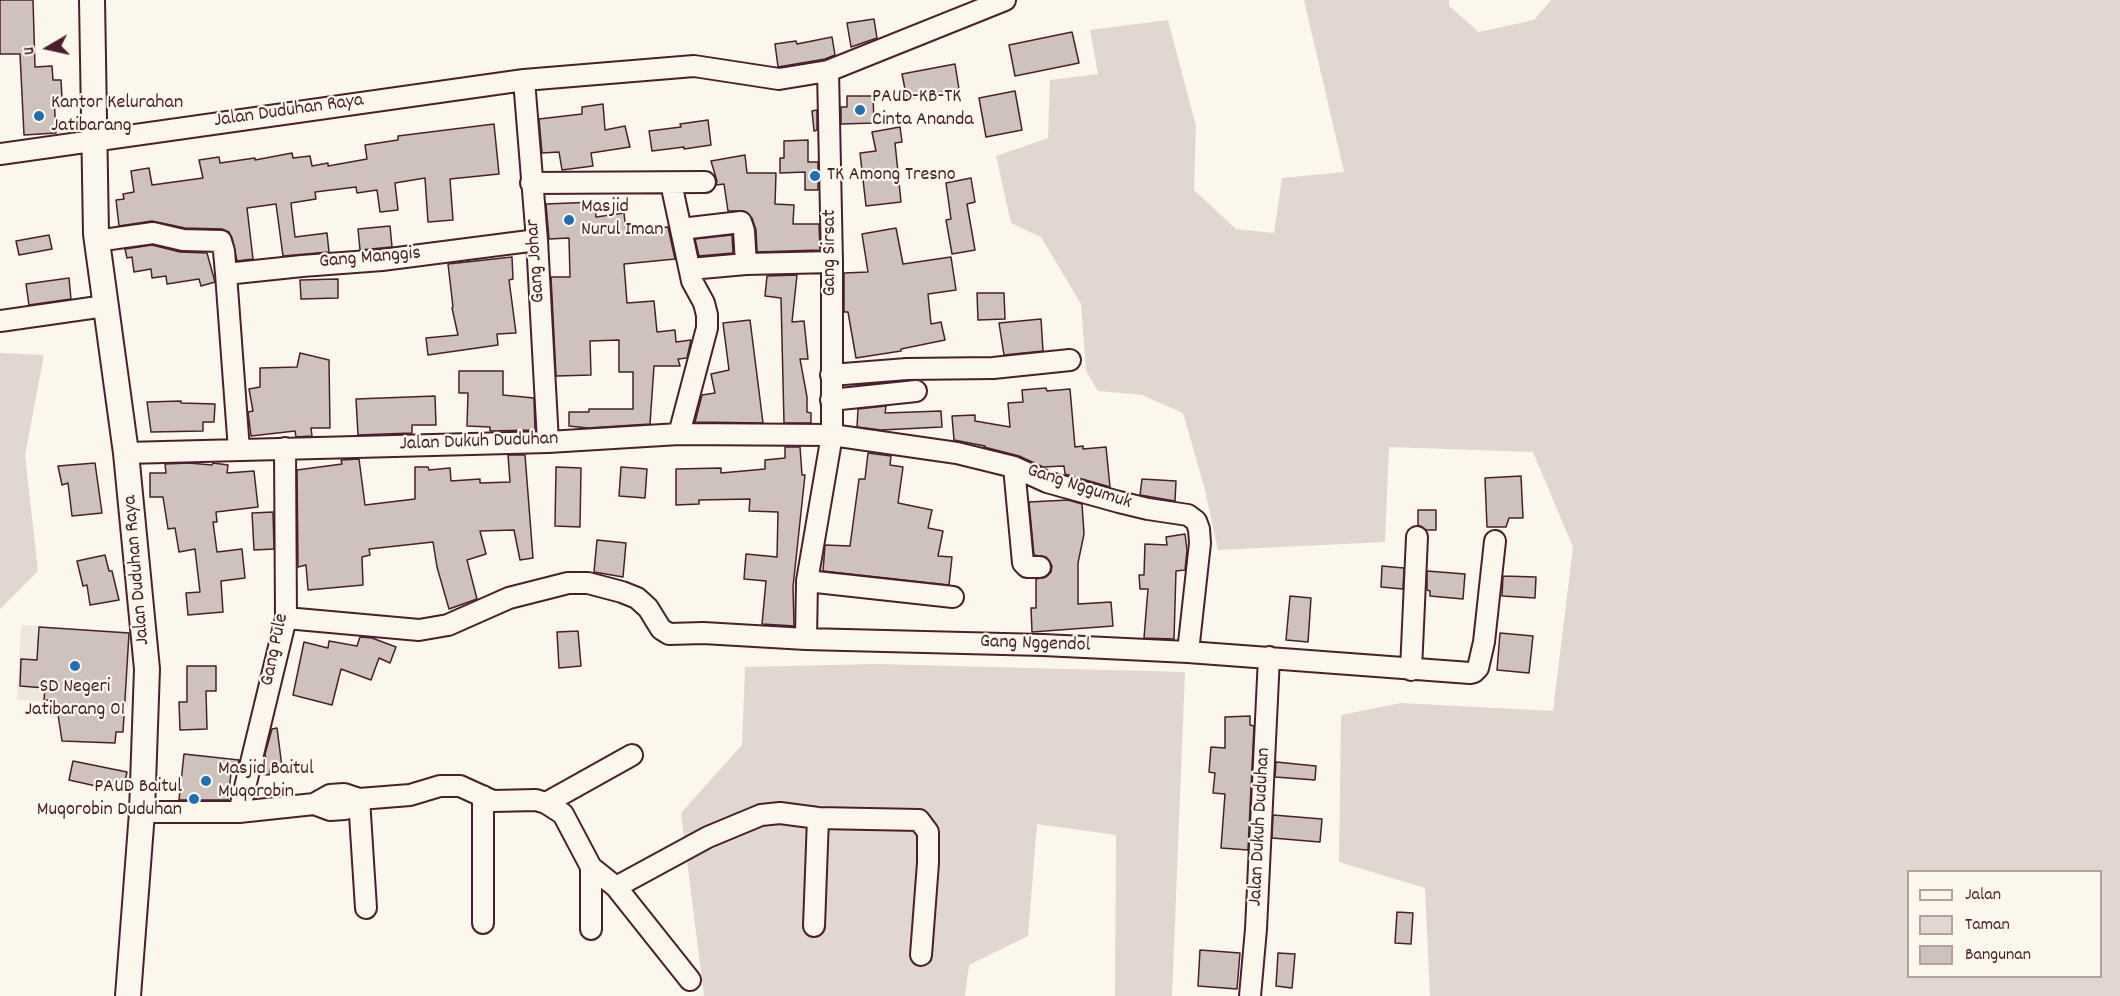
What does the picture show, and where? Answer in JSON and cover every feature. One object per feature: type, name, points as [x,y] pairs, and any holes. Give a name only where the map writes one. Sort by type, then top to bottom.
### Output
[{"type":"street","points":[[0,154],[94,139],[92,0]]},
{"type":"street","name":"Jalan Duduhan Raya","points":[[128,996],[142,812],[147,669],[126,453],[96,241],[94,139],[524,80],[694,66],[779,79],[828,72],[1005,0]]},
{"type":"street","name":"Gang Sirsat","points":[[828,72],[832,262],[831,435]]},
{"type":"street","name":"Gang Johar","points":[[524,80],[537,240],[548,442]]},
{"type":"street","points":[[531,183],[705,182]]},
{"type":"street","points":[[671,183],[692,281],[704,303],[707,328],[680,434]]},
{"type":"street","points":[[681,229],[741,222],[744,231],[746,264]]},
{"type":"street","points":[[96,241],[153,233],[183,240],[221,241],[226,274],[239,450]]},
{"type":"street","name":"Gang Manggis","points":[[226,274],[382,260],[537,240]]},
{"type":"street","points":[[690,270],[746,264],[832,262]]},
{"type":"street","points":[[0,321],[105,306]]},
{"type":"street","points":[[831,375],[907,369],[993,368],[1070,360]]},
{"type":"street","points":[[831,400],[916,391]]},
{"type":"street","name":"Jalan Dukuh Duduhan","points":[[126,453],[548,442],[680,434],[831,435]]},
{"type":"street","points":[[806,639],[807,581],[831,435]]},
{"type":"street","name":"Gang Nggumuk","points":[[831,435],[957,453],[1014,467],[1047,482],[1119,502],[1188,515],[1196,521],[1200,543],[1188,652]]},
{"type":"street","name":"Gang Pule","points":[[239,812],[286,618],[285,448]]},
{"type":"street","points":[[1014,467],[1023,563],[1027,567],[1040,567]]},
{"type":"street","points":[[1411,670],[1417,537]]},
{"type":"street","name":"Gang Nggendol","points":[[286,618],[419,630],[448,625],[509,598],[568,583],[588,583],[637,598],[648,608],[661,629],[669,634],[703,633],[806,639],[1043,645],[1188,652],[1470,673],[1478,668],[1484,642],[1495,541]]},
{"type":"street","points":[[807,581],[953,597]]},
{"type":"street","name":"Jalan Dukuh Duduhan","points":[[1250,996],[1256,930],[1269,657]]},
{"type":"street","points":[[546,803],[632,755]]},
{"type":"street","points":[[142,812],[239,812],[322,799],[330,810],[345,809],[359,799],[410,795],[422,790],[450,786],[460,786],[493,801],[536,800],[546,803],[562,814],[591,867],[616,887],[690,980]]},
{"type":"street","points":[[483,796],[483,923]]},
{"type":"street","points":[[359,799],[366,908]]},
{"type":"street","points":[[616,887],[708,837],[761,815],[780,813],[818,818],[919,820],[928,832],[921,955]]},
{"type":"street","points":[[814,926],[818,818]]},
{"type":"street","points":[[591,867],[591,929]]},
{"type":"shaded area","name":"SD Negeri Jatibarang 01","points":[[21,625],[133,632],[128,707],[17,700]]},
{"type":"green space","points":[[1304,0],[1449,0],[1449,6],[1479,32],[1534,20],[1551,0],[2120,0],[2120,996],[1430,996],[1425,888],[1339,862],[1341,715],[1401,703],[1553,711],[1573,547],[1533,452],[1389,447],[1385,542],[1218,550],[1204,486],[1183,413],[1142,395],[1098,391],[1086,371],[1081,304],[1041,237],[1011,223],[996,156],[1048,138],[1050,80],[1098,74],[1090,30],[1168,20],[1196,126],[1194,190],[1236,229],[1274,233],[1282,178],[1344,172]]},
{"type":"green space","points":[[0,353],[44,355],[25,455],[38,571],[0,609]]},
{"type":"green space","points":[[876,664],[1185,672],[1172,996],[1115,996],[1116,835],[1037,824],[1028,936],[969,965],[965,996],[704,996],[681,813],[742,745],[745,667]]},
{"type":"building","points":[[0,0],[33,0],[35,67],[52,66],[53,80],[61,80],[62,98],[54,98],[56,133],[24,135],[20,54],[0,54]]},
{"type":"building","points":[[874,19],[877,38],[851,47],[847,23]]},
{"type":"building","points":[[1072,32],[1079,63],[1015,76],[1009,45]]},
{"type":"building","points":[[832,37],[835,55],[825,59],[778,67],[775,44],[796,41],[797,44]]},
{"type":"building","points":[[955,64],[959,89],[907,99],[902,74]]},
{"type":"building","points":[[1015,91],[1022,130],[986,137],[979,98]]},
{"type":"building","name":"PAUD-KB-TK Cinta Ananda","points":[[847,96],[873,96],[874,123],[841,124],[841,107],[847,107]]},
{"type":"building","points":[[603,104],[605,130],[625,126],[630,147],[591,153],[593,166],[562,170],[559,152],[542,153],[539,119],[582,114],[582,107]]},
{"type":"building","points":[[817,110],[817,130],[814,131],[812,111]]},
{"type":"building","points":[[708,120],[711,145],[652,151],[649,131],[681,127],[680,124]]},
{"type":"building","points":[[494,124],[499,174],[450,179],[453,220],[428,222],[425,178],[395,183],[398,210],[380,212],[377,190],[357,193],[356,187],[315,192],[316,199],[291,203],[295,237],[327,233],[329,252],[283,256],[276,204],[247,208],[253,259],[237,261],[232,238],[229,232],[222,229],[185,228],[152,221],[119,226],[116,200],[124,199],[123,194],[134,192],[131,171],[149,168],[152,185],[203,178],[199,160],[219,157],[220,163],[255,158],[255,160],[292,153],[293,158],[310,156],[312,166],[328,163],[328,166],[367,159],[365,145],[398,140],[398,136]]},
{"type":"building","points":[[900,127],[902,142],[895,143],[901,202],[866,206],[860,153],[876,151],[872,132]]},
{"type":"building","points":[[808,140],[808,162],[818,162],[818,190],[805,190],[805,172],[780,173],[780,158],[784,158],[784,141]]},
{"type":"building","points":[[745,155],[747,173],[776,173],[775,204],[794,205],[793,224],[819,224],[820,250],[757,252],[756,230],[752,218],[744,211],[728,211],[724,184],[716,185],[711,161]]},
{"type":"building","points":[[971,178],[975,202],[967,204],[975,250],[952,254],[946,220],[951,219],[946,183]]},
{"type":"building","points":[[595,202],[596,217],[624,213],[626,231],[668,227],[675,259],[624,264],[627,303],[654,301],[657,332],[675,330],[676,342],[691,340],[687,358],[678,359],[680,366],[654,366],[650,424],[588,428],[569,426],[569,412],[589,412],[589,409],[633,409],[633,372],[619,372],[619,340],[590,341],[591,375],[556,376],[551,277],[570,277],[569,238],[549,239],[546,204]]},
{"type":"building","points":[[390,226],[392,247],[360,250],[358,229]]},
{"type":"building","points":[[896,228],[903,264],[951,257],[956,290],[928,294],[931,324],[941,322],[945,340],[901,349],[901,351],[856,358],[848,312],[844,312],[844,273],[868,272],[862,234]]},
{"type":"building","points":[[49,235],[52,249],[19,255],[16,241]]},
{"type":"building","points":[[732,235],[733,253],[699,256],[695,239]]},
{"type":"building","points":[[152,245],[180,252],[207,253],[215,282],[201,286],[199,279],[167,284],[166,276],[152,278],[151,269],[134,272],[132,257],[127,258],[125,249]]},
{"type":"building","points":[[512,257],[513,279],[509,280],[516,333],[497,334],[498,345],[428,355],[426,338],[458,335],[452,308],[448,264]]},
{"type":"building","points":[[797,275],[792,322],[804,321],[808,359],[800,359],[807,397],[807,412],[811,413],[811,423],[784,423],[781,298],[765,296],[767,276]]},
{"type":"building","points":[[69,278],[71,299],[29,305],[26,284]]},
{"type":"building","points":[[338,279],[338,298],[301,299],[300,280]]},
{"type":"building","points":[[977,293],[1004,293],[1005,319],[978,320]]},
{"type":"building","points":[[1041,319],[1043,351],[1004,355],[999,323]]},
{"type":"building","points":[[750,320],[763,423],[695,422],[702,395],[715,393],[711,374],[729,370],[723,323]]},
{"type":"building","points":[[300,353],[329,360],[330,428],[311,428],[312,436],[296,437],[295,431],[251,436],[248,412],[253,411],[249,389],[260,387],[260,368],[297,367]]},
{"type":"building","points":[[459,371],[503,371],[503,395],[534,398],[535,430],[490,431],[490,427],[467,426],[468,393],[459,393]]},
{"type":"building","points":[[1046,388],[1047,391],[1070,389],[1075,447],[1083,446],[1083,449],[1106,447],[1110,487],[1065,474],[1064,466],[1043,467],[1019,456],[954,440],[952,416],[975,415],[975,421],[1010,427],[1008,403],[1023,402],[1022,390]]},
{"type":"building","points":[[435,396],[436,425],[412,425],[412,433],[358,435],[356,399]]},
{"type":"building","points":[[181,401],[181,403],[215,404],[214,422],[203,422],[203,431],[151,432],[147,402]]},
{"type":"building","points":[[886,406],[885,413],[941,411],[942,427],[881,430],[857,427],[858,409]]},
{"type":"building","points":[[785,447],[800,447],[802,475],[805,475],[793,587],[794,626],[762,624],[766,581],[744,579],[746,554],[777,557],[778,512],[749,511],[750,499],[699,500],[699,504],[676,505],[676,469],[721,468],[721,473],[765,469],[765,460],[785,458]]},
{"type":"building","points":[[868,453],[891,456],[890,465],[903,467],[898,503],[932,510],[928,528],[943,531],[938,556],[952,557],[949,585],[823,571],[825,545],[850,546],[859,479],[865,479]]},
{"type":"building","points":[[508,455],[525,455],[533,558],[520,560],[514,530],[480,531],[486,554],[467,560],[477,599],[449,609],[437,567],[433,542],[369,549],[370,555],[362,557],[363,585],[308,590],[306,565],[298,567],[297,470],[342,464],[341,460],[359,459],[365,505],[415,499],[415,467],[428,467],[429,470],[450,468],[451,481],[480,479],[480,483],[510,482]]},
{"type":"building","points":[[95,463],[102,513],[72,516],[68,483],[62,485],[58,466]]},
{"type":"building","points":[[165,464],[228,465],[227,473],[254,471],[258,507],[216,512],[217,522],[213,522],[217,552],[242,549],[245,578],[221,581],[223,612],[188,615],[186,593],[200,592],[195,549],[179,552],[175,528],[168,529],[163,497],[150,497],[150,473],[166,473]]},
{"type":"building","points":[[556,467],[581,468],[580,527],[555,526]]},
{"type":"building","points":[[621,467],[647,469],[645,498],[619,496]]},
{"type":"building","points":[[1521,476],[1523,518],[1509,518],[1506,527],[1487,527],[1485,478]]},
{"type":"building","points":[[1142,479],[1176,481],[1175,501],[1140,495]]},
{"type":"building","points":[[1068,500],[1082,504],[1084,534],[1078,563],[1078,604],[1111,602],[1113,626],[1032,632],[1031,608],[1036,608],[1036,579],[1046,577],[1051,572],[1052,566],[1046,557],[1034,555],[1029,502]]},
{"type":"building","points":[[1418,510],[1436,510],[1436,530],[1426,530],[1418,525]]},
{"type":"building","points":[[273,512],[274,549],[254,550],[252,513]]},
{"type":"building","points":[[1185,534],[1187,550],[1185,570],[1176,571],[1174,639],[1144,638],[1148,589],[1140,589],[1139,575],[1144,575],[1145,544],[1167,545],[1166,537]]},
{"type":"building","points":[[597,540],[626,543],[623,577],[594,572]]},
{"type":"building","points":[[105,555],[109,571],[112,571],[119,600],[90,605],[87,585],[83,586],[77,561]]},
{"type":"building","points":[[1382,566],[1404,568],[1403,589],[1381,587]]},
{"type":"building","points":[[1427,571],[1465,574],[1463,599],[1430,596],[1430,591],[1427,590]]},
{"type":"building","points":[[1503,576],[1536,577],[1535,598],[1502,596]]},
{"type":"building","points":[[1290,596],[1311,598],[1308,642],[1286,640]]},
{"type":"building","name":"SD Negeri Jatibarang 01","points":[[39,627],[129,633],[123,732],[116,732],[115,743],[62,741],[56,701],[44,700],[45,688],[20,686],[21,659],[37,660]]},
{"type":"building","points":[[578,631],[581,666],[559,668],[557,632]]},
{"type":"building","points":[[1500,633],[1533,636],[1529,673],[1497,670]]},
{"type":"building","points":[[360,637],[372,638],[396,647],[390,663],[379,658],[371,680],[341,669],[332,705],[293,695],[304,642],[328,648],[329,641],[357,646]]},
{"type":"building","points":[[187,666],[216,666],[216,691],[206,691],[207,729],[180,730],[179,702],[187,702]]},
{"type":"building","points":[[1250,716],[1250,725],[1254,726],[1248,850],[1221,848],[1225,794],[1213,793],[1215,773],[1209,772],[1211,747],[1225,748],[1225,717]]},
{"type":"building","points":[[277,728],[282,767],[270,769],[269,775],[260,774],[263,762],[266,762],[265,754],[272,729]]},
{"type":"building","name":"Masjid Baitul Muqorobin","points":[[184,754],[239,760],[236,773],[231,773],[228,800],[179,800]]},
{"type":"building","points":[[73,761],[127,772],[123,792],[69,780]]},
{"type":"building","points":[[1276,762],[1316,766],[1315,780],[1275,777]]},
{"type":"building","points":[[1273,815],[1322,819],[1320,842],[1272,838]]},
{"type":"building","points":[[1397,912],[1413,913],[1411,944],[1395,943]]},
{"type":"building","points":[[1200,950],[1240,953],[1237,989],[1198,986]]},
{"type":"building","points":[[1278,953],[1295,954],[1292,988],[1276,986]]},
{"type":"place","name":"PAUD-KB-TK Cinta Ananda","points":[[860,110]]},
{"type":"place","name":"Kantor Kelurahan Jatibarang","points":[[39,116]]},
{"type":"place","name":"TK Among Tresno","points":[[815,176]]},
{"type":"place","name":"Masjid Nurul Iman","points":[[569,220]]},
{"type":"place","name":"SD Negeri Jatibarang 01","points":[[75,666]]},
{"type":"place","name":"Masjid Baitul Muqorobin","points":[[206,781]]},
{"type":"place","name":"PAUD Baitul Muqorobin Duduhan","points":[[194,799]]}]
